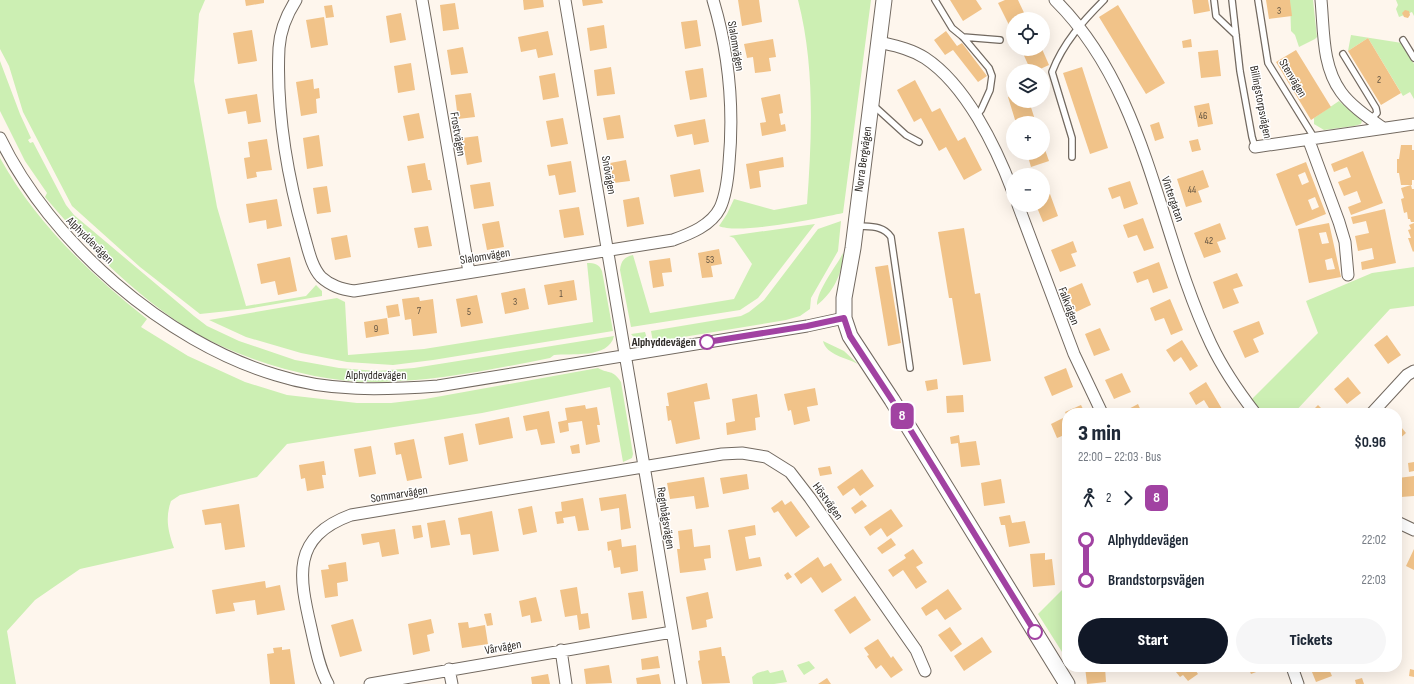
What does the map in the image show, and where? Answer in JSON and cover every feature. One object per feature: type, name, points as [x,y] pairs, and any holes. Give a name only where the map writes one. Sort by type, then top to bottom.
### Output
[{"type":"street","name":"Slalomvägen","points":[[296,0],[287,15],[279,47],[282,119],[287,163],[296,206],[310,256],[321,276],[340,290],[354,291],[673,240],[687,235],[709,221],[720,208],[728,178],[731,137],[731,102],[728,67],[719,20],[713,0]]},
{"type":"street","name":"Frostvägen","points":[[422,0],[469,272]]},
{"type":"street","name":"Snövägen","points":[[565,0],[608,250],[624,356]]},
{"type":"street","name":"Norra Bergvägen","points":[[884,0],[855,226],[844,298],[844,318],[850,336],[892,400],[1067,684]]},
{"type":"street","name":"Vintergatan","points":[[1055,0],[1079,26],[1095,48],[1127,107],[1194,301],[1211,344],[1228,374],[1252,408]]},
{"type":"street","points":[[1321,0],[1325,50],[1328,67],[1342,93],[1383,128]]},
{"type":"street","points":[[879,42],[904,47],[926,59],[949,80],[976,116],[1006,174]]},
{"type":"street","name":"Billingstorpsvägen","points":[[1256,147],[1414,124]]},
{"type":"street","name":"Alphyddevägen","points":[[0,138],[24,183],[44,211],[68,238],[110,278],[163,320],[221,355],[276,376],[339,388],[389,390],[438,386],[807,326],[844,318]]},
{"type":"street","points":[[1312,140],[1345,242],[1348,275]]},
{"type":"street","name":"Falkvägen","points":[[1021,212],[1072,348],[1100,408]]},
{"type":"street","name":"Regnbågsvägen","points":[[624,356],[645,467],[681,684]]},
{"type":"street","points":[[1377,408],[1407,375],[1414,371]]},
{"type":"street","name":"Höstvägen","points":[[645,467],[722,454],[742,453],[766,457],[790,472],[810,498],[916,650],[925,671]]},
{"type":"street","name":"Sommarvägen","points":[[328,684],[313,637],[302,591],[302,565],[308,548],[317,535],[332,522],[351,515],[645,467]]},
{"type":"street","points":[[1402,524],[1414,530]]},
{"type":"street","name":"Vårvägen","points":[[370,684],[449,669],[672,632]]},
{"type":"street","points":[[561,650],[566,684]]},
{"type":"street","points":[[449,669],[452,684]]},
{"type":"street","points":[[1294,672],[1298,684]]},
{"type":"lane","points":[[935,0],[952,28],[963,37],[989,68],[992,76],[990,90],[976,116]]},
{"type":"lane","points":[[1072,157],[1072,138],[1052,72],[1065,46],[1079,26],[1104,0]]},
{"type":"lane","points":[[1214,0],[1216,16],[1236,35]]},
{"type":"lane","name":"Billingstorpsvägen","points":[[1232,0],[1251,130],[1256,147]]},
{"type":"lane","name":"Stenvägen","points":[[1258,0],[1268,63],[1312,140]]},
{"type":"lane","points":[[963,37],[1000,40]]},
{"type":"lane","points":[[1403,40],[1414,58]]},
{"type":"lane","points":[[1343,54],[1376,108],[1377,113],[1371,119]]},
{"type":"lane","points":[[871,103],[906,135],[918,142]]},
{"type":"lane","points":[[855,226],[881,228],[891,237],[910,368]]},
{"type":"green space","points":[[0,0],[205,0],[199,14],[194,81],[217,207],[246,306],[306,296],[316,285],[322,291],[322,296],[247,309],[200,314],[140,267],[72,206],[23,112],[9,66],[0,49]]},
{"type":"green space","points":[[798,0],[871,0],[843,213],[798,222],[761,227],[729,228],[719,226],[734,199],[774,210],[807,204],[811,127],[810,76]]},
{"type":"green space","points":[[1290,0],[1313,0],[1317,37],[1299,47],[1295,35],[1291,31]]},
{"type":"green space","points":[[1396,0],[1414,0],[1414,16],[1412,12],[1399,17],[1396,9],[1398,5]]},
{"type":"green space","points":[[1351,35],[1402,43],[1414,64],[1414,99],[1410,92],[1403,96],[1368,38],[1348,51]]},
{"type":"green space","points":[[0,61],[20,114],[31,138],[28,140],[30,143],[33,142],[66,205],[74,215],[207,326],[239,341],[295,360],[339,368],[377,371],[414,368],[614,336],[611,343],[597,352],[554,355],[550,358],[444,377],[380,382],[356,382],[304,374],[253,359],[228,349],[184,326],[146,298],[110,267],[76,233],[45,197],[47,193],[25,161],[0,111]]},
{"type":"green space","points":[[1339,101],[1362,121],[1361,124],[1324,130],[1314,124],[1314,118]]},
{"type":"green space","points":[[0,158],[14,182],[30,204],[65,246],[105,284],[147,319],[141,327],[188,356],[245,382],[287,395],[357,403],[391,403],[425,399],[598,368],[613,373],[621,382],[633,454],[632,458],[623,462],[610,387],[482,413],[287,444],[257,477],[180,495],[171,501],[168,513],[168,524],[174,548],[80,569],[35,600],[7,631],[16,684],[0,684]]},
{"type":"green space","points":[[841,221],[838,251],[811,298],[810,309],[800,316],[786,320],[653,342],[651,331],[741,316],[749,312],[764,300],[818,229]]},
{"type":"green space","points":[[815,224],[758,298],[740,310],[631,327],[620,270],[621,264],[625,258],[633,255],[650,313],[734,299],[752,264],[734,238],[729,236]]},
{"type":"green space","points":[[843,253],[843,260],[836,282],[828,295],[817,305],[823,286]]},
{"type":"green space","points":[[587,263],[596,264],[602,271],[613,331],[433,360],[393,365],[347,362],[301,353],[246,337],[209,320],[337,298],[345,302],[348,355],[424,349],[593,322]]},
{"type":"green space","points":[[1414,267],[1414,306],[1390,309],[1299,408],[1243,408],[1318,333],[1306,301],[1372,273]]},
{"type":"green space","points":[[645,332],[648,342],[637,341],[631,334]]},
{"type":"green space","points":[[823,341],[844,351],[858,364],[832,353],[825,346]]},
{"type":"green space","points":[[1062,590],[1062,652],[1038,614]]},
{"type":"green space","points":[[809,661],[815,668],[804,675],[797,665]]},
{"type":"green space","points":[[768,670],[770,673],[783,670],[787,682],[774,684],[753,684],[752,677],[757,673]]},
{"type":"building","points":[[245,0],[264,0],[264,3],[246,6]]},
{"type":"building","points":[[523,0],[543,0],[544,7],[524,10]]},
{"type":"building","points":[[582,0],[602,0],[603,3],[583,6]]},
{"type":"building","points":[[738,0],[759,0],[762,22],[742,26]]},
{"type":"building","points":[[950,0],[976,0],[982,9],[963,21]]},
{"type":"building","points":[[1005,0],[1018,0],[1024,12],[1006,12],[1006,19],[998,3]]},
{"type":"building","points":[[1192,0],[1208,0],[1210,11],[1194,14]]},
{"type":"building","points":[[1266,0],[1290,0],[1292,16],[1269,19]]},
{"type":"building","points":[[455,3],[459,29],[443,31],[440,5]]},
{"type":"building","points":[[332,5],[334,17],[326,18],[324,6]]},
{"type":"building","points":[[1118,5],[1165,83],[1146,94],[1099,17]]},
{"type":"building","points":[[1405,10],[1409,11],[1410,15],[1408,18],[1404,17],[1402,13]]},
{"type":"building","points":[[401,13],[406,40],[390,43],[386,16]]},
{"type":"building","points":[[324,17],[328,45],[311,48],[306,20]]},
{"type":"building","points":[[697,20],[701,46],[685,49],[681,22]]},
{"type":"building","points":[[604,25],[607,48],[590,51],[587,28]]},
{"type":"building","points":[[252,30],[257,61],[238,64],[233,33]]},
{"type":"building","points":[[548,31],[553,55],[538,58],[536,49],[521,52],[518,37]]},
{"type":"building","points":[[946,31],[957,46],[962,43],[987,76],[978,82],[953,50],[945,55],[934,40]]},
{"type":"building","points":[[1368,38],[1401,93],[1381,105],[1348,51]]},
{"type":"building","points":[[773,39],[776,57],[769,58],[771,71],[755,73],[753,57],[747,58],[744,44]]},
{"type":"building","points":[[1191,39],[1192,47],[1183,48],[1182,41]]},
{"type":"building","points":[[463,47],[468,73],[451,75],[447,50]]},
{"type":"building","points":[[1218,50],[1221,76],[1201,78],[1198,52]]},
{"type":"building","points":[[1296,50],[1331,107],[1311,120],[1276,62]]},
{"type":"building","points":[[1024,56],[1045,56],[1049,64],[1028,64]]},
{"type":"building","points":[[411,63],[415,90],[398,93],[394,66]]},
{"type":"building","points":[[611,67],[615,94],[597,96],[594,70]]},
{"type":"building","points":[[1082,67],[1108,148],[1090,154],[1063,73]]},
{"type":"building","points":[[703,68],[707,97],[690,100],[685,71]]},
{"type":"building","points":[[555,73],[559,97],[543,100],[539,76]]},
{"type":"building","points":[[313,79],[314,89],[319,88],[320,98],[316,99],[317,113],[301,116],[296,82]]},
{"type":"building","points":[[915,80],[932,112],[940,108],[958,141],[965,137],[982,170],[964,180],[946,147],[939,151],[921,118],[914,122],[897,90]]},
{"type":"building","points":[[471,93],[475,117],[458,119],[455,95]]},
{"type":"building","points":[[257,94],[261,122],[248,124],[246,111],[228,114],[225,99]]},
{"type":"building","points":[[780,94],[783,113],[779,114],[781,125],[785,124],[786,131],[762,136],[760,123],[766,122],[761,98]]},
{"type":"building","points":[[1209,103],[1213,124],[1198,127],[1194,106]]},
{"type":"building","points":[[1011,108],[1031,108],[1034,116],[1014,116]]},
{"type":"building","points":[[419,113],[424,138],[408,141],[403,116]]},
{"type":"building","points":[[620,115],[624,138],[607,140],[603,118]]},
{"type":"building","points":[[563,118],[568,144],[551,147],[546,121]]},
{"type":"building","points":[[705,119],[709,142],[694,145],[692,134],[677,137],[674,125]]},
{"type":"building","points":[[1159,122],[1164,138],[1155,141],[1150,125]]},
{"type":"building","points":[[319,135],[323,166],[307,169],[303,138]]},
{"type":"building","points":[[478,136],[482,162],[467,165],[462,138]]},
{"type":"building","points":[[267,139],[272,170],[256,172],[257,177],[247,179],[244,158],[250,157],[248,142]]},
{"type":"building","points":[[1198,139],[1201,150],[1192,152],[1189,141]]},
{"type":"building","points":[[1401,145],[1412,145],[1412,150],[1414,150],[1414,180],[1412,180],[1412,185],[1401,185],[1399,173],[1397,173],[1397,159],[1399,159]]},
{"type":"building","points":[[1363,151],[1383,203],[1351,215],[1348,207],[1361,202],[1357,191],[1344,196],[1338,182],[1351,177],[1347,167],[1334,172],[1331,164]]},
{"type":"building","points":[[783,157],[784,167],[759,171],[761,187],[750,189],[746,164]]},
{"type":"building","points":[[626,160],[630,181],[614,183],[610,163]]},
{"type":"building","points":[[1029,160],[1049,160],[1049,161],[1031,167]]},
{"type":"building","points":[[571,161],[576,192],[559,195],[555,175],[549,176],[547,165]]},
{"type":"building","points":[[1306,162],[1326,214],[1296,226],[1276,174]],"holes":[[[1305,172],[1309,182],[1302,185],[1298,175]],[[1315,197],[1319,207],[1312,210],[1308,200]]]},
{"type":"building","points":[[425,163],[428,180],[430,180],[432,190],[412,193],[407,166]]},
{"type":"building","points":[[700,169],[704,192],[674,197],[670,175]]},
{"type":"building","points":[[1203,170],[1209,187],[1198,191],[1202,202],[1186,207],[1177,179]]},
{"type":"building","points":[[1130,181],[1138,204],[1124,209],[1120,196],[1112,199],[1108,188]]},
{"type":"building","points":[[490,182],[494,206],[474,209],[470,185]]},
{"type":"building","points":[[1411,185],[1412,189],[1414,189],[1414,222],[1411,222],[1410,219],[1408,219],[1407,212],[1404,213],[1401,199],[1404,198],[1401,188]]},
{"type":"building","points":[[327,186],[331,212],[317,214],[313,188]]},
{"type":"building","points":[[1050,194],[1058,216],[1043,222],[1039,212],[1050,212]]},
{"type":"building","points":[[639,197],[644,224],[627,227],[623,200]]},
{"type":"building","points":[[277,199],[282,226],[267,229],[266,220],[249,223],[246,204]]},
{"type":"building","points":[[579,207],[584,235],[564,238],[559,210]]},
{"type":"building","points":[[1385,209],[1396,263],[1362,270],[1361,262],[1374,259],[1372,248],[1358,251],[1355,236],[1369,233],[1366,221],[1353,224],[1351,217]]},
{"type":"building","points":[[1143,218],[1154,248],[1144,251],[1137,235],[1128,238],[1123,225]]},
{"type":"building","points":[[499,221],[504,247],[487,250],[482,224]]},
{"type":"building","points":[[1220,223],[1226,239],[1217,242],[1221,252],[1204,258],[1194,233]]},
{"type":"building","points":[[1329,223],[1341,277],[1309,283],[1298,229]],"holes":[[[1326,232],[1329,243],[1322,244],[1319,233]],[[1332,258],[1335,269],[1327,270],[1325,260]]]},
{"type":"building","points":[[1414,223],[1413,252],[1408,238],[1411,238],[1408,230],[1411,229],[1409,225]]},
{"type":"building","points":[[428,226],[432,246],[418,248],[414,228]]},
{"type":"building","points":[[964,228],[975,294],[980,293],[991,361],[963,365],[952,298],[949,298],[938,232]]},
{"type":"building","points":[[347,235],[351,257],[335,260],[331,238]]},
{"type":"building","points":[[1073,241],[1077,252],[1071,254],[1076,266],[1060,272],[1051,250]]},
{"type":"building","points":[[719,249],[722,264],[711,266],[713,277],[702,278],[698,253]]},
{"type":"building","points":[[290,257],[297,291],[278,295],[275,281],[261,284],[257,264]]},
{"type":"building","points":[[670,258],[672,272],[662,273],[664,286],[653,288],[649,261]]},
{"type":"building","points":[[1159,262],[1168,288],[1153,293],[1148,279],[1137,283],[1133,272]]},
{"type":"building","points":[[888,265],[901,343],[888,346],[875,267]]},
{"type":"building","points":[[1237,273],[1243,286],[1233,289],[1239,303],[1223,309],[1213,282]]},
{"type":"building","points":[[574,280],[577,300],[548,305],[544,285]]},
{"type":"building","points":[[1082,283],[1091,305],[1076,312],[1066,290]]},
{"type":"building","points":[[525,288],[529,309],[505,314],[501,293]]},
{"type":"building","points":[[477,295],[483,323],[461,327],[456,299]]},
{"type":"building","points":[[419,297],[420,301],[433,299],[437,333],[413,336],[411,319],[405,320],[402,299]]},
{"type":"building","points":[[1170,299],[1183,330],[1171,335],[1164,318],[1155,321],[1150,308]]},
{"type":"building","points":[[398,304],[400,316],[388,318],[386,306]]},
{"type":"building","points":[[387,318],[389,334],[366,338],[364,322]]},
{"type":"building","points":[[1259,321],[1264,334],[1253,339],[1259,352],[1245,358],[1233,331]]},
{"type":"building","points":[[1100,328],[1110,350],[1094,356],[1085,334]]},
{"type":"building","points":[[1387,335],[1401,355],[1388,364],[1374,345]]},
{"type":"building","points":[[1182,340],[1198,366],[1190,371],[1181,357],[1174,362],[1166,350]]},
{"type":"building","points":[[1066,368],[1073,387],[1052,396],[1044,377]]},
{"type":"building","points":[[1122,373],[1131,392],[1114,399],[1105,380]]},
{"type":"building","points":[[1348,377],[1361,393],[1347,404],[1334,389]]},
{"type":"building","points":[[937,379],[938,389],[927,391],[925,381]]},
{"type":"building","points":[[1206,382],[1221,408],[1209,408],[1204,400],[1196,405],[1189,393]]},
{"type":"building","points":[[707,383],[710,399],[694,402],[700,439],[676,444],[671,420],[668,421],[666,406],[669,406],[667,393]]},
{"type":"building","points":[[815,388],[818,405],[807,407],[810,421],[794,425],[791,410],[788,411],[784,394]]},
{"type":"building","points":[[757,394],[760,417],[755,418],[756,430],[727,435],[726,423],[735,421],[732,399]]},
{"type":"building","points":[[963,395],[964,412],[947,413],[946,396]]},
{"type":"building","points":[[1138,404],[1140,408],[1130,408]]},
{"type":"building","points":[[585,405],[586,409],[597,407],[600,425],[597,425],[600,442],[586,445],[582,421],[568,423],[569,431],[560,433],[558,422],[567,420],[565,408]]},
{"type":"building","points":[[1081,405],[1082,408],[1074,408]]},
{"type":"building","points":[[549,411],[555,443],[541,445],[537,429],[526,431],[523,416]]},
{"type":"building","points":[[509,417],[513,438],[479,445],[475,424]]},
{"type":"building","points":[[1062,418],[1062,436],[1057,438],[1051,424]]},
{"type":"building","points":[[1402,428],[1406,433],[1402,437]]},
{"type":"building","points":[[463,433],[468,461],[449,465],[444,437]]},
{"type":"building","points":[[959,435],[960,443],[976,441],[980,465],[961,467],[958,443],[951,444],[950,437]]},
{"type":"building","points":[[414,439],[422,478],[407,481],[401,454],[396,455],[394,443]]},
{"type":"building","points":[[579,444],[580,453],[572,454],[570,446]]},
{"type":"building","points":[[371,446],[376,474],[359,477],[354,449]]},
{"type":"building","points":[[324,461],[326,475],[322,475],[324,488],[307,491],[305,478],[301,479],[299,465]]},
{"type":"building","points":[[1414,462],[1414,471],[1409,472],[1408,463]]},
{"type":"building","points":[[830,466],[832,474],[820,476],[818,468]]},
{"type":"building","points":[[862,469],[874,486],[860,496],[854,488],[843,496],[837,487]]},
{"type":"building","points":[[747,474],[749,489],[723,494],[720,478]]},
{"type":"building","points":[[1414,476],[1414,496],[1402,497],[1402,478]]},
{"type":"building","points":[[704,477],[709,507],[696,509],[694,496],[670,499],[667,483]]},
{"type":"building","points":[[1001,479],[1005,503],[984,506],[981,483]]},
{"type":"building","points":[[626,494],[631,528],[621,530],[619,508],[601,511],[599,498]]},
{"type":"building","points":[[583,498],[589,530],[578,531],[575,516],[563,518],[564,523],[557,524],[555,512],[562,511],[561,502]]},
{"type":"building","points":[[782,500],[785,505],[791,501],[810,527],[796,537],[778,511],[774,513],[771,508]]},
{"type":"building","points":[[862,500],[867,506],[855,514],[851,508]]},
{"type":"building","points":[[239,504],[245,547],[225,550],[221,523],[205,525],[202,510]]},
{"type":"building","points":[[532,506],[537,532],[523,535],[518,509]]},
{"type":"building","points":[[891,509],[903,526],[887,537],[881,528],[870,536],[864,527]]},
{"type":"building","points":[[492,511],[499,551],[473,555],[470,534],[461,535],[458,518]]},
{"type":"building","points":[[1010,515],[1012,523],[1025,521],[1030,543],[1009,547],[1005,525],[1001,525],[999,517]]},
{"type":"building","points":[[445,520],[450,545],[431,548],[427,523]]},
{"type":"building","points":[[421,525],[423,537],[414,539],[412,526]]},
{"type":"building","points":[[755,525],[756,535],[745,537],[749,559],[760,557],[762,566],[736,571],[728,530]]},
{"type":"building","points":[[395,529],[399,554],[382,557],[379,542],[363,545],[361,534]]},
{"type":"building","points":[[692,529],[694,547],[710,545],[711,558],[704,559],[706,570],[680,573],[677,549],[680,549],[678,531]]},
{"type":"building","points":[[891,538],[896,545],[882,554],[877,548]]},
{"type":"building","points":[[621,539],[622,547],[636,545],[638,571],[621,574],[620,567],[614,568],[611,550],[608,551],[607,542]]},
{"type":"building","points":[[913,549],[923,563],[916,567],[927,582],[916,589],[903,570],[893,577],[888,570],[906,558],[904,555]]},
{"type":"building","points":[[1414,549],[1414,570],[1406,566]]},
{"type":"building","points":[[1045,553],[1045,560],[1052,559],[1055,585],[1033,587],[1030,554]]},
{"type":"building","points":[[818,557],[824,567],[831,563],[842,580],[822,593],[811,577],[801,584],[794,574]]},
{"type":"building","points":[[346,562],[348,581],[337,583],[338,596],[325,598],[321,570],[329,569],[328,565]]},
{"type":"building","points":[[788,572],[792,577],[787,580],[784,575]]},
{"type":"building","points":[[265,581],[266,588],[280,585],[285,610],[257,615],[255,600],[233,603],[235,611],[216,614],[212,590]]},
{"type":"building","points":[[577,587],[581,614],[588,613],[590,628],[579,630],[577,615],[565,617],[560,590]]},
{"type":"building","points":[[948,589],[962,609],[945,620],[937,609],[926,616],[921,608]]},
{"type":"building","points":[[643,591],[647,618],[632,620],[628,593]]},
{"type":"building","points":[[708,592],[713,618],[706,620],[707,627],[692,630],[686,597]]},
{"type":"building","points":[[855,596],[871,620],[850,634],[834,610]]},
{"type":"building","points":[[536,597],[542,621],[531,623],[530,615],[522,617],[519,601]]},
{"type":"building","points":[[491,613],[493,625],[487,626],[484,614]]},
{"type":"building","points":[[353,619],[362,651],[340,657],[331,625]]},
{"type":"building","points":[[431,619],[434,633],[427,635],[430,651],[413,655],[408,624]]},
{"type":"building","points":[[468,622],[469,628],[485,625],[488,644],[462,648],[458,623]]},
{"type":"building","points":[[950,627],[962,644],[951,652],[938,635]]},
{"type":"building","points":[[982,637],[992,652],[964,671],[954,656]]},
{"type":"building","points":[[878,639],[891,658],[893,656],[903,670],[891,678],[881,665],[876,669],[867,656],[869,655],[864,648]]},
{"type":"building","points":[[282,647],[282,650],[290,649],[295,684],[270,684],[267,654],[274,653],[273,648]]},
{"type":"building","points":[[721,647],[722,656],[725,656],[730,683],[702,684],[698,661],[700,660],[699,651]]},
{"type":"building","points":[[658,656],[660,668],[642,670],[641,659]]},
{"type":"building","points":[[609,665],[612,683],[586,684],[584,669]]},
{"type":"building","points":[[1410,669],[1414,670],[1414,677],[1409,676]]},
{"type":"building","points":[[1086,672],[1105,672],[1106,682],[1087,684]]},
{"type":"building","points":[[1176,672],[1197,672],[1198,674],[1188,681],[1183,675],[1180,677]]},
{"type":"building","points":[[1312,672],[1330,672],[1332,676],[1316,682]]},
{"type":"building","points":[[548,674],[550,684],[532,684],[531,677]]},
{"type":"building","points":[[659,674],[661,684],[637,684],[636,678]]},
{"type":"building","points":[[827,678],[831,684],[818,684]]},
{"type":"building","points":[[1362,678],[1364,684],[1356,684],[1355,680]]},
{"type":"bus line","name":"8","points":[[707,342],[807,326],[844,318],[850,336],[876,374],[1035,632]]},
{"type":"place","name":"Alphyddevägen","points":[[707,342]]}]
